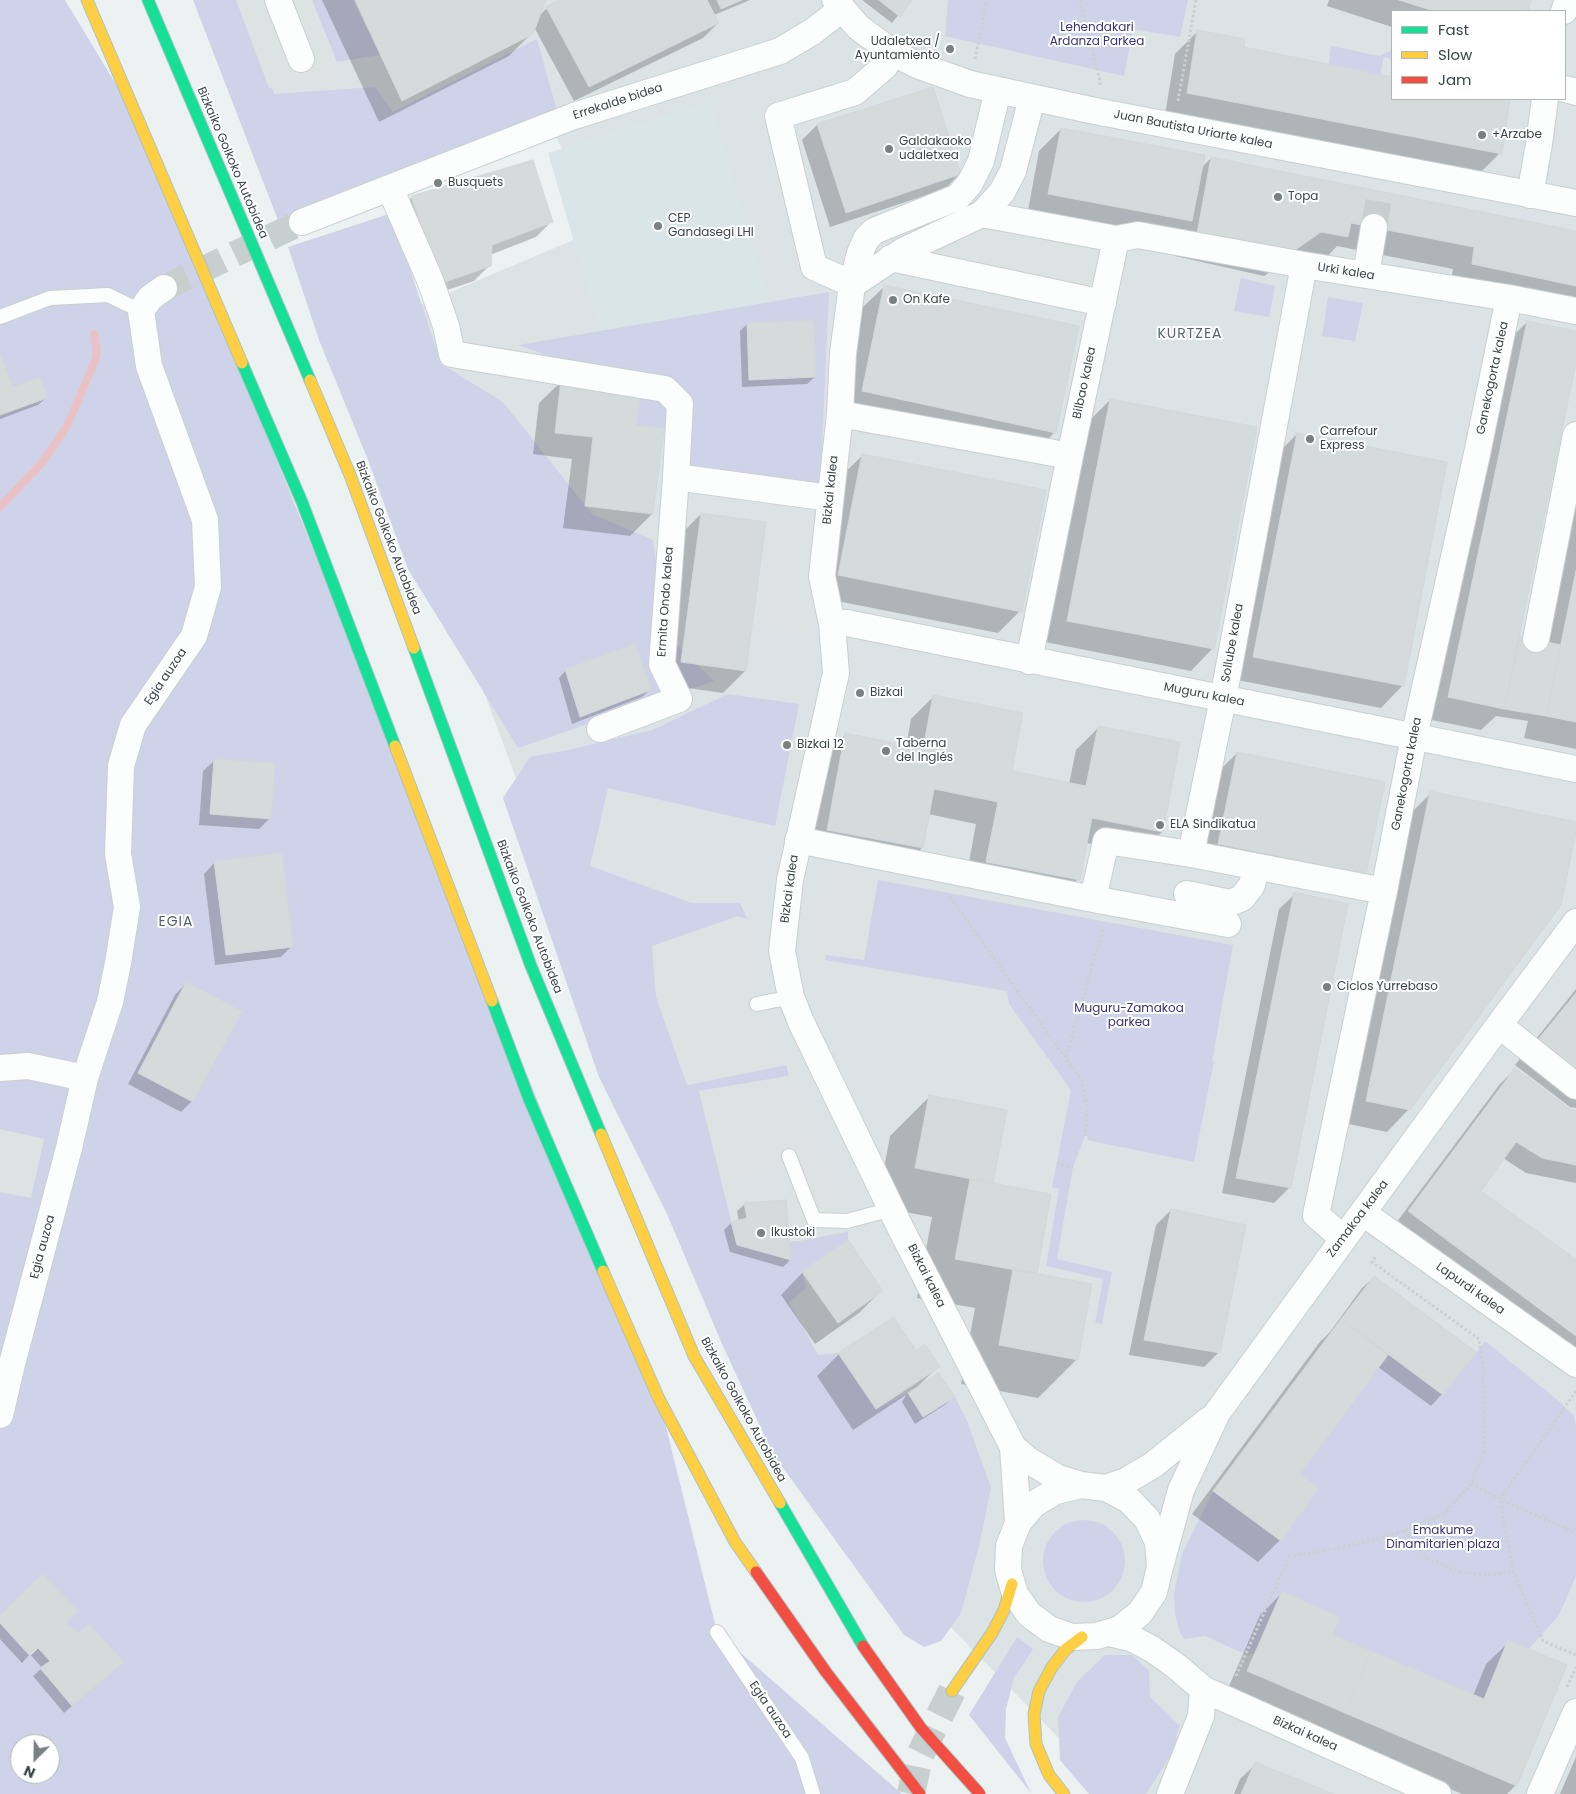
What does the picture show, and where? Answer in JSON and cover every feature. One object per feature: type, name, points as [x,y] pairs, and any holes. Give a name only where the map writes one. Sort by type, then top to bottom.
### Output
[{"type":"highway","points":[[86,0],[302,502],[529,1099],[659,1399],[735,1542],[826,1672],[920,1794]]},
{"type":"highway","name":"Bizkaiko Golkoko Autobidea","points":[[148,0],[350,475],[532,966],[694,1356],[863,1646],[921,1728],[980,1794]]},
{"type":"highway","points":[[952,1691],[992,1633],[1004,1610],[1012,1584]]},
{"type":"highway","points":[[1064,1794],[1049,1775],[1036,1744],[1034,1714],[1039,1691],[1052,1667],[1066,1649],[1082,1637]]},
{"type":"street","points":[[278,0],[301,59]]},
{"type":"street","name":"Juan Bautista Uriarte kalea","points":[[839,5],[858,27],[892,52],[917,65],[970,84],[1095,111],[1576,203]]},
{"type":"street","name":"Errekalde bidea","points":[[302,222],[574,116],[780,51],[812,32],[839,5]]},
{"type":"street","points":[[885,66],[855,92],[778,116],[814,267],[846,282],[903,251],[982,214],[1002,192],[1013,171],[1032,98]]},
{"type":"street","name":"Bizkai kalea","points":[[998,90],[981,161],[970,183],[958,197],[874,231],[866,239],[846,282],[840,414],[822,576],[832,624],[836,673],[790,880],[782,951],[791,997],[801,1022],[892,1209],[1013,1446],[1028,1460],[1058,1478],[1081,1485],[1106,1488],[1129,1500],[1147,1519],[1158,1542],[1160,1567],[1154,1592],[1140,1613],[1120,1629],[1096,1636],[1082,1637],[1049,1629],[1029,1614],[1015,1594],[1008,1570],[1009,1546],[1018,1522],[1034,1504],[1056,1491],[1081,1485]]},
{"type":"street","points":[[1530,194],[1540,144],[1545,100]]},
{"type":"street","name":"Ermita Ondo kalea","points":[[390,188],[433,289],[446,326],[452,354],[665,389],[680,404],[662,664],[679,699],[600,729]]},
{"type":"street","points":[[982,214],[1116,239]]},
{"type":"street","points":[[1366,275],[1374,227]]},
{"type":"street","name":"Urki kalea","points":[[1116,239],[1138,235],[1304,266],[1509,298],[1576,311]]},
{"type":"street","name":"Bilbao kalea","points":[[1030,661],[1070,456],[1104,303],[1116,239]]},
{"type":"street","points":[[891,258],[1104,303]]},
{"type":"street","name":"Sollube kalea","points":[[1191,854],[1223,699],[1304,266]]},
{"type":"street","points":[[141,311],[150,298],[164,288]]},
{"type":"street","name":"Ganekogorta kalea","points":[[1343,1238],[1316,1214],[1384,891],[1414,737],[1509,298]]},
{"type":"street","name":"Egia auzoa","points":[[0,1415],[69,1148],[85,1078],[110,1002],[127,907],[118,854],[121,766],[132,725],[194,636],[208,587],[205,520],[149,366],[141,311]]},
{"type":"street","points":[[840,414],[1070,456]]},
{"type":"street","points":[[1536,639],[1576,435]]},
{"type":"street","points":[[676,477],[830,498]]},
{"type":"street","name":"Muguru kalea","points":[[832,624],[847,623],[1576,769]]},
{"type":"street","points":[[798,840],[1099,909],[1228,924]]},
{"type":"street","points":[[1099,909],[1106,841],[1191,854],[1384,891]]},
{"type":"street","points":[[1187,894],[1230,903],[1242,898],[1252,885],[1256,866]]},
{"type":"street","name":"Zamakoa kalea","points":[[1160,1567],[1181,1490],[1217,1413],[1343,1238],[1576,922]]},
{"type":"street","points":[[1499,1025],[1576,1086]]},
{"type":"street","points":[[0,1068],[28,1066],[85,1078]]},
{"type":"street","name":"Lapurdi kalea","points":[[1363,1213],[1576,1364]]},
{"type":"street","name":"Zamakoa kalea","points":[[1106,1488],[1126,1481],[1153,1465],[1179,1446],[1217,1413]]},
{"type":"street","name":"Bizkai kalea","points":[[1013,1446],[1018,1522]]},
{"type":"street","name":"Bizkai kalea","points":[[1148,1601],[1154,1630],[1166,1653],[1176,1666]]},
{"type":"street","name":"Bizkai kalea","points":[[1109,1633],[1131,1638],[1152,1649],[1203,1689],[1438,1794]]},
{"type":"street","points":[[1170,1794],[1201,1716],[1203,1689]]},
{"type":"street","points":[[1540,1794],[1576,1712]]},
{"type":"lane","points":[[0,317],[50,298],[99,295],[108,295],[141,311]]},
{"type":"lane","points":[[757,1004],[791,997]]},
{"type":"lane","points":[[789,1156],[814,1220],[847,1221],[892,1209]]},
{"type":"lane","name":"Egia auzoa","points":[[717,1632],[802,1758],[812,1794]]},
{"type":"path","points":[[970,84],[986,0]]},
{"type":"path","points":[[1080,0],[1100,81],[1095,111]]},
{"type":"path","points":[[1180,93],[1196,0]]},
{"type":"path","points":[[949,896],[1082,1081],[1087,1109],[1085,1136]]},
{"type":"path","points":[[1066,1058],[1099,909]]},
{"type":"path","points":[[1057,1163],[1073,1167]]},
{"type":"path","points":[[1231,1701],[1238,1671],[1247,1655],[1289,1558],[1347,1546],[1404,1531],[1445,1513],[1471,1484],[1484,1452],[1483,1368],[1478,1339],[1372,1262],[1392,1234]]},
{"type":"path","points":[[1576,1391],[1500,1499],[1513,1571],[1543,1641],[1576,1655]]},
{"type":"path","points":[[1471,1484],[1576,1533]]},
{"type":"path","points":[[1404,1531],[1427,1558],[1460,1572],[1491,1575],[1513,1571]]},
{"type":"shaded area","points":[[210,0],[1576,0],[1576,1794],[1111,1794],[936,1612],[772,1368],[517,781],[481,684],[447,633],[410,530],[394,316],[597,230],[547,114],[281,228],[248,141]]},
{"type":"shaded area","points":[[236,0],[307,0],[340,83],[269,88]]},
{"type":"shaded area","name":"CEP Gandasegi LHI","points":[[711,101],[769,300],[604,344],[548,153]]},
{"type":"shaded area","points":[[981,225],[1102,249],[1095,291],[930,256]]},
{"type":"shaded area","points":[[769,514],[818,518],[809,601],[809,634],[760,626]]},
{"type":"shaded area","points":[[824,862],[879,872],[864,960],[808,950]]},
{"type":"shaded area","points":[[738,916],[750,920],[754,961],[768,1017],[786,1065],[687,1085],[656,997],[652,946]]},
{"type":"shaded area","points":[[789,1076],[851,1231],[799,1241],[788,1167],[722,1181],[699,1091]]},
{"type":"shaded area","points":[[0,1129],[44,1139],[31,1198],[0,1192]]},
{"type":"green space","points":[[0,0],[65,0],[140,124],[659,1399],[717,1632],[902,1794],[0,1794]]},
{"type":"green space","points":[[193,0],[237,0],[274,94],[375,87],[393,112],[537,39],[557,111],[281,228]]},
{"type":"green space","points":[[312,0],[353,0],[380,55],[337,62]]},
{"type":"green space","name":"Lehendakari Ardanza Parkea","points":[[948,0],[1188,0],[1180,37],[1133,29],[1124,76],[945,36]]},
{"type":"green space","points":[[1331,46],[1380,56],[1391,50],[1391,59],[1384,57],[1380,75],[1329,64]]},
{"type":"green space","points":[[392,213],[441,364],[503,402],[592,514],[653,540],[666,634],[714,681],[518,748],[408,569],[368,460],[319,340],[288,247]]},
{"type":"green space","points":[[1241,278],[1275,286],[1269,317],[1234,311]]},
{"type":"green space","points":[[829,292],[820,490],[686,467],[664,429],[636,425],[641,389],[518,345]]},
{"type":"green space","points":[[1328,297],[1363,303],[1355,341],[1322,336]]},
{"type":"green space","points":[[728,694],[799,704],[775,826],[608,788],[590,866],[692,903],[740,903],[750,925],[687,1085],[786,1065],[789,1076],[699,1091],[737,1245],[799,1241],[848,1225],[848,1240],[802,1271],[806,1288],[789,1302],[818,1355],[838,1353],[876,1409],[908,1393],[923,1417],[955,1397],[967,1421],[991,1488],[980,1542],[961,1613],[941,1641],[924,1647],[904,1635],[773,1454],[722,1344],[667,1214],[599,1077],[503,798],[530,757],[652,730]]},
{"type":"green space","name":"Muguru-Zamakoa parkea","points":[[878,880],[1233,945],[1212,1061],[1214,1061],[1194,1162],[1087,1140],[1088,1137],[1085,1136],[1073,1167],[1057,1259],[1112,1272],[1102,1324],[1095,1323],[1103,1279],[1046,1266],[1059,1189],[1052,1187],[1071,1090],[1009,1004],[1007,991],[825,960],[826,955],[864,960]]},
{"type":"green space","name":"Emakume Dinamitarien plaza","points":[[1485,1341],[1561,1403],[1574,1416],[1576,1427],[1576,1576],[1559,1615],[1484,1699],[1333,1635],[1247,1655],[1205,1636],[1184,1639],[1175,1614],[1174,1594],[1182,1554],[1213,1491],[1281,1541],[1319,1489],[1300,1474],[1388,1355],[1443,1395]]},
{"type":"green space","points":[[1084,1520],[1100,1523],[1113,1532],[1122,1545],[1125,1561],[1122,1577],[1113,1590],[1100,1599],[1084,1602],[1068,1599],[1055,1590],[1046,1577],[1043,1561],[1046,1545],[1055,1532],[1068,1523]]},
{"type":"green space","points":[[1017,1637],[1033,1649],[1014,1678],[1006,1709],[1005,1738],[1031,1793],[969,1715]]},
{"type":"green space","points":[[1105,1655],[1132,1655],[1149,1671],[1150,1697],[1180,1726],[1176,1735],[1178,1744],[1146,1794],[1089,1794],[1060,1760],[1058,1717],[1077,1682]]},
{"type":"building","points":[[355,0],[546,0],[533,34],[402,101]]},
{"type":"building","points":[[559,0],[707,0],[719,23],[589,87],[546,7]]},
{"type":"building","points":[[717,0],[742,0],[721,9]]},
{"type":"building","points":[[879,0],[912,0],[900,17]]},
{"type":"building","points":[[1399,0],[1531,0],[1528,10],[1431,10]]},
{"type":"building","points":[[1197,30],[1245,39],[1244,47],[1391,77],[1391,100],[1510,100],[1502,154],[1187,93]]},
{"type":"building","name":"Galdakaoko udaletxea","points":[[933,87],[961,174],[846,213],[817,124]]},
{"type":"building","points":[[1061,128],[1205,155],[1192,221],[1048,194]]},
{"type":"building","points":[[1211,157],[1576,231],[1576,286],[1472,264],[1474,247],[1351,223],[1348,237],[1321,232],[1288,255],[1197,234]]},
{"type":"building","points":[[533,160],[553,222],[492,245],[491,266],[442,283],[411,196]]},
{"type":"building","points":[[884,285],[1079,326],[1056,433],[862,391]]},
{"type":"building","points":[[814,320],[816,377],[749,380],[747,323]]},
{"type":"building","points":[[1527,321],[1576,331],[1576,363],[1504,709],[1448,697]]},
{"type":"building","points":[[1,356],[13,387],[40,377],[47,398],[0,415]]},
{"type":"building","points":[[561,380],[641,389],[636,425],[664,429],[653,514],[585,506],[593,437],[555,433]]},
{"type":"building","points":[[1110,399],[1257,427],[1214,649],[1067,621]]},
{"type":"building","points":[[1297,433],[1447,462],[1404,686],[1253,657]]},
{"type":"building","points":[[862,454],[1046,490],[1022,612],[838,575]]},
{"type":"building","points":[[701,513],[766,522],[746,671],[681,662]]},
{"type":"building","points":[[1576,571],[1576,722],[1546,716]]},
{"type":"building","points":[[1520,636],[1561,645],[1546,716],[1504,709]]},
{"type":"building","points":[[635,644],[651,690],[580,717],[565,669]]},
{"type":"building","points":[[933,695],[1023,713],[1012,771],[1086,786],[1098,726],[1180,742],[1163,832],[1092,818],[1080,880],[986,862],[998,802],[934,789],[923,848],[827,830],[845,733],[923,749]]},
{"type":"building","points":[[1237,752],[1385,782],[1366,874],[1218,844]]},
{"type":"building","points":[[214,759],[275,763],[271,819],[210,814]]},
{"type":"building","points":[[1430,791],[1576,822],[1576,832],[1561,905],[1410,1110],[1366,1101]]},
{"type":"building","points":[[282,853],[293,947],[226,955],[214,861]]},
{"type":"building","points":[[1294,892],[1348,904],[1291,1188],[1236,1178]]},
{"type":"building","points":[[186,982],[242,1011],[193,1102],[138,1073]]},
{"type":"building","points":[[1576,993],[1576,1073],[1536,1042]]},
{"type":"building","points":[[1515,1068],[1571,1110],[1576,1111],[1576,1165],[1542,1158],[1516,1142],[1481,1191],[1576,1259],[1576,1336],[1408,1211]]},
{"type":"building","points":[[929,1095],[1007,1110],[993,1183],[915,1168]]},
{"type":"building","points":[[970,1179],[1051,1194],[1037,1274],[955,1259]]},
{"type":"building","name":"Ikustoki","points":[[786,1200],[791,1260],[737,1245],[731,1222],[747,1218],[744,1203]]},
{"type":"building","points":[[1171,1209],[1246,1225],[1220,1353],[1144,1340]]},
{"type":"building","points":[[848,1240],[883,1291],[838,1323],[802,1272]]},
{"type":"building","points":[[1013,1269],[1092,1284],[1078,1360],[999,1345]]},
{"type":"building","points":[[1374,1276],[1476,1352],[1443,1395],[1341,1319]]},
{"type":"building","points":[[894,1317],[916,1351],[925,1344],[940,1367],[876,1409],[838,1353]]},
{"type":"building","points":[[1341,1319],[1388,1355],[1300,1474],[1319,1488],[1281,1541],[1213,1491]]},
{"type":"building","points":[[939,1373],[955,1397],[923,1417],[908,1393]]},
{"type":"building","points":[[43,1574],[79,1611],[66,1622],[78,1633],[89,1624],[124,1662],[72,1706],[40,1668],[50,1661],[38,1648],[30,1656],[0,1623],[0,1615]]},
{"type":"building","points":[[1282,1591],[1340,1617],[1333,1635],[1371,1651],[1345,1713],[1247,1671]]},
{"type":"building","points":[[1508,1640],[1567,1665],[1517,1786],[1345,1713],[1371,1651],[1484,1699]]},
{"type":"building","points":[[1255,1762],[1334,1794],[1241,1794]]},
{"type":"waterway","points":[[0,507],[42,463],[67,426],[95,361],[97,352],[94,334]]},
{"type":"tunnel","points":[[1374,227],[1380,191]]},
{"type":"tunnel","points":[[164,288],[302,222]]},
{"type":"tunnel","points":[[911,1794],[919,1757],[952,1691]]},
{"type":"traffic: fast","points":[[148,0],[310,380]]},
{"type":"traffic: fast","points":[[242,363],[302,502],[395,746]]},
{"type":"traffic: fast","points":[[414,648],[531,966],[601,1134]]},
{"type":"traffic: fast","points":[[492,1001],[529,1099],[603,1271]]},
{"type":"traffic: fast","points":[[780,1503],[863,1646]]},
{"type":"traffic: slow","points":[[87,0],[242,363]]},
{"type":"traffic: slow","points":[[310,380],[350,475],[414,648]]},
{"type":"traffic: slow","points":[[395,746],[492,1001]]},
{"type":"traffic: slow","points":[[601,1134],[694,1356],[780,1503]]},
{"type":"traffic: slow","points":[[603,1271],[659,1399],[735,1542],[756,1572]]},
{"type":"traffic: slow","points":[[952,1691],[992,1633],[1004,1610],[1012,1584]]},
{"type":"traffic: slow","points":[[1064,1794],[1049,1775],[1036,1744],[1034,1714],[1039,1691],[1052,1667],[1066,1649],[1082,1637]]},
{"type":"traffic: jam","points":[[756,1572],[826,1672]]},
{"type":"traffic: jam","points":[[863,1646],[921,1728],[980,1794]]},
{"type":"traffic: jam","points":[[826,1672],[920,1794]]},
{"type":"place","name":"Udaletxea / Ayuntamiento","points":[[950,49]]},
{"type":"place","name":"+Arzabe","points":[[1482,135]]},
{"type":"place","name":"Galdakaoko udaletxea","points":[[889,149]]},
{"type":"place","name":"Busquets","points":[[438,183]]},
{"type":"place","name":"Topa","points":[[1278,197]]},
{"type":"place","name":"CEP Gandasegi LHI","points":[[658,226]]},
{"type":"place","name":"On Kafe","points":[[893,300]]},
{"type":"place","name":"Carrefour Express","points":[[1310,439]]},
{"type":"place","name":"Bizkai","points":[[860,693]]},
{"type":"place","name":"Bizkai 12","points":[[787,745]]},
{"type":"place","name":"Taberna del Inglés","points":[[886,751]]},
{"type":"place","name":"ELA Sindikatua","points":[[1160,825]]},
{"type":"place","name":"Ciclos Yurrebaso","points":[[1327,987]]},
{"type":"place","name":"Ikustoki","points":[[761,1233]]},
{"type":"district","name":"KURTZEA","points":[[1190,334]]},
{"type":"district","name":"EGIA","points":[[176,922]]}]
